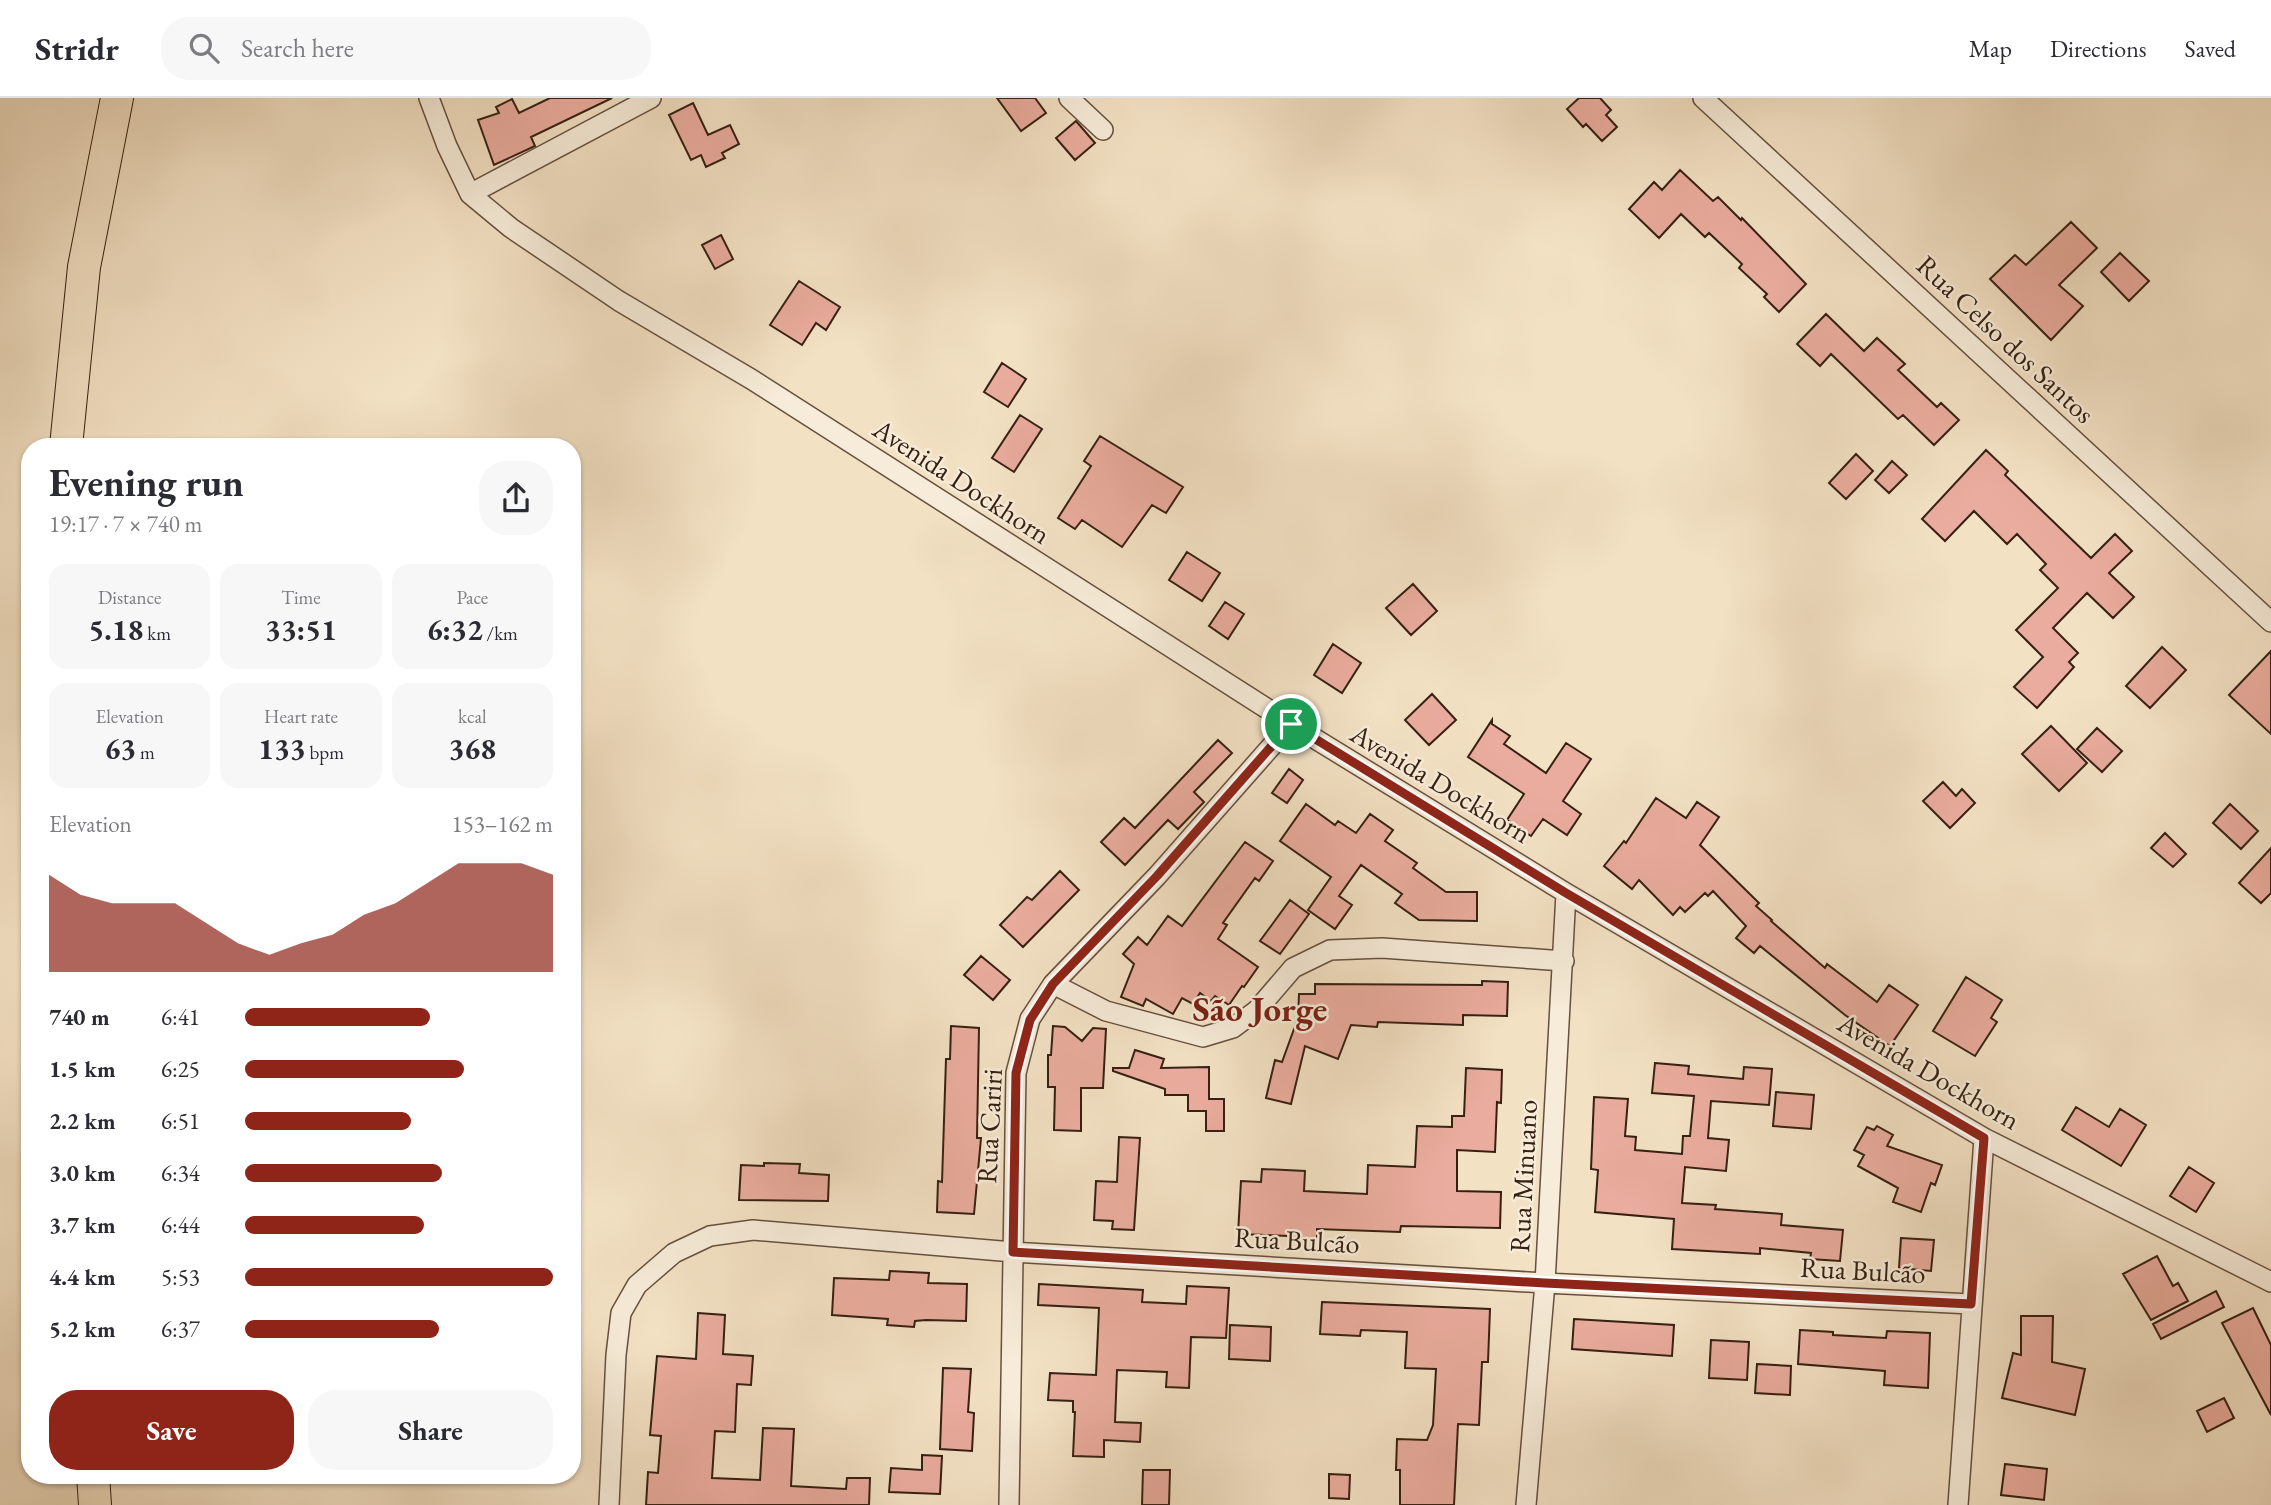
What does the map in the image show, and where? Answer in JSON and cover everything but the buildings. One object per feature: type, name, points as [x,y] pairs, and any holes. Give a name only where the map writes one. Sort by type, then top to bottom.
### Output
[{"type":"main road","points":[[67,438],[84,267],[117,98]]},
{"type":"main road","points":[[94,1484],[95,1505]]},
{"type":"street","points":[[429,98],[447,146],[470,194],[651,98]]},
{"type":"street","points":[[1069,98],[1103,130]]},
{"type":"street","name":"Rua Celso dos Santos","points":[[1703,98],[2271,622]]},
{"type":"street","name":"Avenida Dockhorn","points":[[470,194],[511,228],[619,300],[751,379],[1291,724],[1566,893],[1984,1138],[2271,1282]]},
{"type":"street","name":"Rua Cariri","points":[[1009,1505],[1016,1073],[1030,1020],[1053,984],[1157,876],[1291,724]]},
{"type":"street","name":"Rua Minuano","points":[[1526,1505],[1545,1283],[1566,893]]},
{"type":"street","points":[[1053,984],[1107,1011],[1203,1037],[1233,1028],[1257,1010],[1293,968],[1330,950],[1382,948],[1564,961]]},
{"type":"street","points":[[1958,1505],[1984,1138]]},
{"type":"street","name":"Rua Bulcão","points":[[609,1505],[621,1313],[637,1285],[674,1253],[710,1236],[753,1230],[1013,1252],[1545,1283],[1971,1304]]},
{"type":"district","name":"São Jorge","points":[[1260,1009]]},
{"type":"route","points":[[1291,724],[1566,893],[1984,1138],[1971,1304],[1545,1283],[1013,1252],[1016,1073],[1030,1020],[1053,984],[1157,876],[1291,724]]}]
